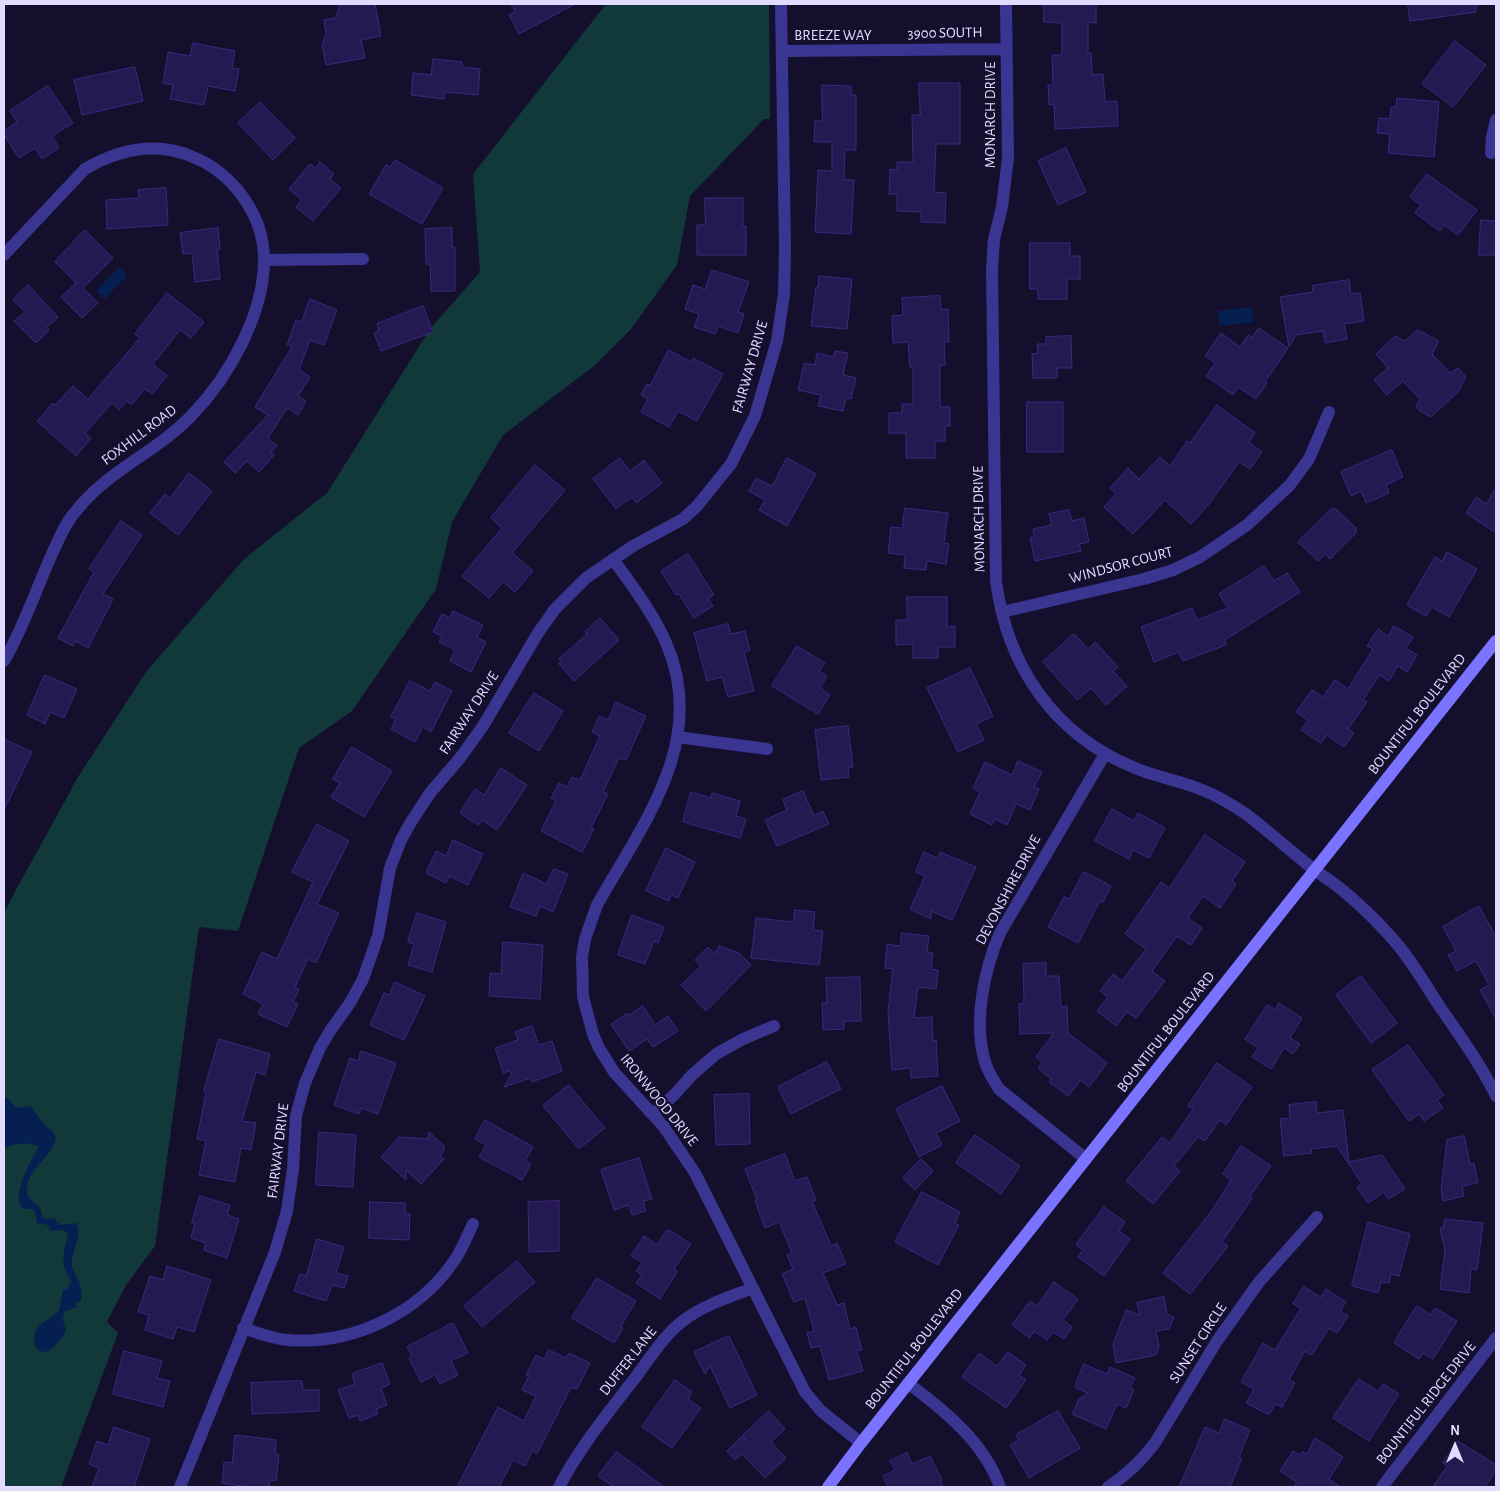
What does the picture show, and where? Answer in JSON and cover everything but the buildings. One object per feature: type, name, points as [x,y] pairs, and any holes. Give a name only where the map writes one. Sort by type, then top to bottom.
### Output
[{"type":"main road","name":"BOUNTIFUL BOULEVARD","points":[[828,1487],[908,1383],[1496,640]]},
{"type":"street","name":"FAIRWAY DRIVE","points":[[180,1487],[275,1252],[287,1212],[293,1169],[296,1116],[304,1083],[320,1048],[350,1003],[363,979],[378,936],[390,868],[420,806],[460,758],[483,726],[547,620],[569,594],[586,578],[613,559],[683,519],[697,506],[731,464],[755,416],[777,341],[784,294],[781,4]]},
{"type":"street","name":"MONARCH DRIVE","points":[[1006,4],[1008,158],[1002,207],[994,239],[992,270],[996,573],[1002,612],[1012,646],[1035,689],[1049,707],[1080,737],[1105,754],[1134,768],[1199,788],[1224,800],[1247,815],[1315,870]]},
{"type":"street","name":"3900 SOUTH","points":[[884,51],[1007,49]]},
{"type":"street","name":"BREEZE WAY","points":[[782,51],[884,51]]},
{"type":"street","points":[[1491,153],[1496,120]]},
{"type":"street","name":"FOXHILL ROAD","points":[[4,255],[85,169],[118,153],[154,148],[173,150],[192,156],[222,173],[234,185],[255,217],[260,231],[264,260],[260,291],[250,324],[242,343],[219,383],[177,430],[108,478],[74,512],[56,545],[17,638],[4,660]]},
{"type":"street","points":[[264,260],[363,259]]},
{"type":"street","name":"WINDSOR COURT","points":[[1002,612],[1144,579],[1173,570],[1200,557],[1247,525],[1289,486],[1309,460],[1328,412]]},
{"type":"street","name":"IRONWOOD DRIVE","points":[[613,559],[650,613],[668,646],[673,663],[680,709],[675,753],[665,783],[597,905],[588,930],[582,957],[583,997],[587,1017],[599,1048],[614,1072],[653,1114],[675,1142],[695,1173],[805,1392],[821,1411],[861,1443]]},
{"type":"street","points":[[678,737],[767,749]]},
{"type":"street","name":"DEVONSHIRE DRIVE","points":[[1086,1159],[1000,1089],[985,1063],[981,1035],[981,1017],[986,975],[991,954],[1000,933],[1105,754]]},
{"type":"street","points":[[1315,870],[1360,906],[1406,954],[1476,1060],[1496,1096]]},
{"type":"street","points":[[653,1114],[716,1054],[742,1039],[774,1026]]},
{"type":"street","name":"SUNSET CIRCLE","points":[[1108,1487],[1144,1458],[1222,1333],[1259,1282],[1317,1217]]},
{"type":"street","points":[[244,1328],[271,1337],[305,1340],[342,1336],[380,1323],[417,1301],[431,1288],[455,1260],[473,1224]]},
{"type":"street","name":"DUFFER LANE","points":[[559,1487],[598,1426],[674,1329],[693,1314],[710,1305],[753,1288]]},
{"type":"street","name":"BOUNTIFUL RIDGE DRIVE","points":[[1382,1487],[1496,1338]]},
{"type":"street","points":[[908,1383],[942,1410],[967,1434],[989,1463],[1000,1487]]},
{"type":"green space","points":[[606,4],[769,4],[770,119],[764,119],[690,196],[677,265],[631,329],[594,366],[503,435],[452,522],[436,589],[352,711],[299,748],[238,931],[199,927],[155,1246],[126,1285],[107,1322],[118,1333],[61,1487],[4,1487],[4,912],[78,777],[146,672],[244,559],[327,493],[430,329],[480,272],[473,174]]},
{"type":"water","points":[[119,267],[127,275],[105,299],[96,291]]},
{"type":"water","points":[[1251,307],[1253,322],[1219,326],[1218,311]]},
{"type":"water","points":[[4,1096],[17,1108],[30,1106],[56,1138],[50,1152],[30,1177],[28,1196],[40,1208],[42,1217],[46,1219],[56,1218],[56,1222],[60,1225],[76,1223],[78,1228],[78,1238],[72,1258],[72,1269],[80,1286],[81,1301],[76,1303],[77,1307],[64,1312],[63,1320],[66,1331],[53,1348],[44,1352],[37,1349],[35,1345],[35,1333],[39,1326],[55,1315],[60,1309],[63,1290],[67,1289],[72,1281],[65,1270],[64,1264],[64,1252],[68,1234],[62,1230],[51,1231],[48,1225],[37,1223],[33,1209],[23,1209],[20,1203],[20,1187],[23,1178],[39,1147],[17,1144],[4,1148]]}]
